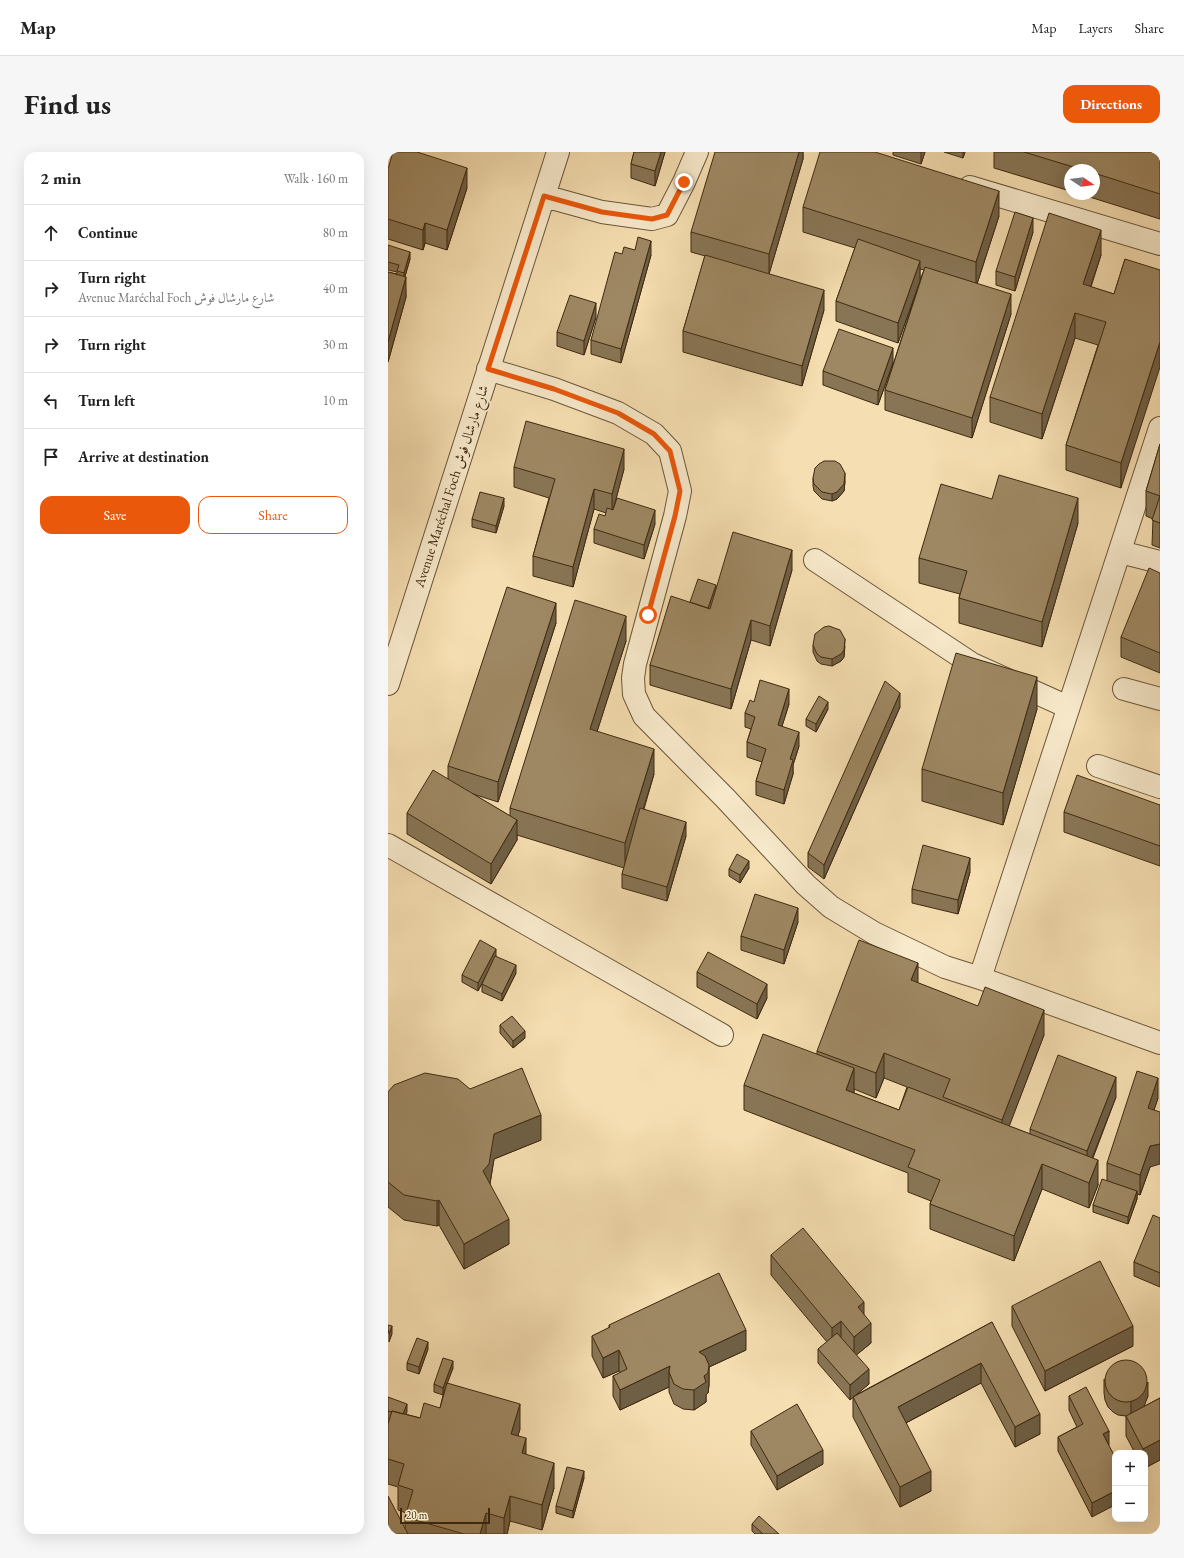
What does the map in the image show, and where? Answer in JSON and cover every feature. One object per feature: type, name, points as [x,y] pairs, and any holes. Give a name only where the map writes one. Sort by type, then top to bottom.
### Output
[{"type":"street","name":"Avenue Maréchal Foch شارع مارشال فوش","points":[[388,684],[558,152]]},
{"type":"street","points":[[544,196],[602,212],[652,219],[667,215],[697,152]]},
{"type":"street","points":[[952,182],[1160,244]]},
{"type":"street","points":[[488,369],[554,389],[618,413],[654,434],[670,451],[680,491],[675,516],[635,664],[633,678],[634,694],[644,716],[726,799],[806,885],[831,907],[874,933],[945,967],[980,978],[1160,1043]]},
{"type":"street","points":[[980,978],[1160,428]]},
{"type":"street","points":[[1120,552],[1160,562]]},
{"type":"street","points":[[815,560],[972,664],[1068,707]]},
{"type":"street","points":[[1124,689],[1160,699]]},
{"type":"street","points":[[1098,766],[1160,787]]},
{"type":"street","points":[[388,845],[722,1035]]},
{"type":"building","points":[[393,152],[417,152],[467,168],[447,230],[425,223],[423,230],[388,219],[388,169]]},
{"type":"building","points":[[634,152],[661,152],[655,171],[631,164]]},
{"type":"building","points":[[715,152],[799,152],[769,254],[691,232]]},
{"type":"building","points":[[820,152],[875,152],[999,191],[976,262],[803,207]]},
{"type":"building","points":[[1024,152],[1160,152],[1160,194],[1100,175],[1100,164],[1064,164]]},
{"type":"building","points":[[1015,212],[1033,218],[1015,277],[996,271]]},
{"type":"building","points":[[1049,213],[1101,230],[1083,284],[1114,294],[1125,259],[1160,270],[1160,342],[1121,463],[1066,445],[1106,322],[1075,313],[1042,414],[990,397]]},
{"type":"building","points":[[638,237],[651,241],[621,349],[591,340],[615,252],[622,254],[624,247],[635,250]]},
{"type":"building","points":[[858,239],[920,261],[898,323],[836,301]]},
{"type":"building","points":[[388,245],[410,252],[404,273],[397,271],[399,265],[388,262]]},
{"type":"building","points":[[705,255],[824,290],[802,366],[683,331]]},
{"type":"building","points":[[925,267],[1011,294],[972,418],[885,390]]},
{"type":"building","points":[[388,272],[406,277],[388,342]]},
{"type":"building","points":[[570,295],[596,303],[584,341],[557,332]]},
{"type":"building","points":[[839,329],[893,348],[878,391],[823,371]]},
{"type":"building","points":[[526,421],[624,449],[612,494],[594,489],[573,567],[533,556],[555,479],[514,467]]},
{"type":"building","points":[[1160,444],[1160,496],[1146,491]]},
{"type":"building","points":[[824,461],[835,461],[840,464],[845,473],[844,484],[837,492],[832,494],[822,492],[814,484],[813,478],[815,468]]},
{"type":"building","points":[[999,475],[1078,498],[1042,622],[959,598],[967,571],[919,558],[941,484],[992,499]]},
{"type":"building","points":[[480,492],[504,498],[496,526],[472,519]]},
{"type":"building","points":[[1160,496],[1160,523],[1152,520]]},
{"type":"building","points":[[617,498],[655,510],[644,545],[594,529],[599,514],[605,516],[607,508],[613,510]]},
{"type":"building","points":[[733,532],[792,550],[770,626],[751,620],[731,689],[650,665],[671,596],[710,609]]},
{"type":"building","points":[[1149,568],[1160,573],[1160,653],[1121,637]]},
{"type":"building","points":[[698,579],[716,585],[708,608],[690,602]]},
{"type":"building","points":[[507,587],[556,603],[498,782],[448,766]]},
{"type":"building","points":[[575,600],[626,616],[590,729],[654,749],[625,843],[510,808]]},
{"type":"building","points":[[829,626],[840,630],[845,639],[844,650],[841,654],[832,659],[821,657],[817,654],[813,645],[815,634],[824,627]]},
{"type":"building","points":[[956,653],[1037,677],[1003,793],[922,769]]},
{"type":"building","points":[[760,680],[789,689],[778,725],[799,732],[790,759],[793,760],[784,790],[756,781],[766,749],[747,742],[755,717],[745,713],[750,700],[754,702]]},
{"type":"building","points":[[885,681],[900,693],[824,865],[808,853]]},
{"type":"building","points":[[819,696],[828,702],[816,724],[806,719]]},
{"type":"building","points":[[433,770],[517,820],[491,864],[407,813]]},
{"type":"building","points":[[1077,775],[1160,805],[1160,846],[1064,812]]},
{"type":"building","points":[[640,808],[686,822],[667,887],[622,874]]},
{"type":"building","points":[[923,845],[970,858],[958,900],[912,889]]},
{"type":"building","points":[[737,854],[749,861],[740,875],[729,869]]},
{"type":"building","points":[[755,894],[798,908],[784,950],[741,936]]},
{"type":"building","points":[[480,940],[496,949],[478,983],[462,975]]},
{"type":"building","points":[[859,940],[918,963],[911,980],[978,1006],[985,987],[1044,1010],[1002,1120],[943,1097],[950,1079],[884,1053],[876,1073],[817,1051]]},
{"type":"building","points":[[708,952],[767,984],[757,1004],[697,972]]},
{"type":"building","points":[[495,956],[516,965],[502,994],[482,984]]},
{"type":"building","points":[[512,1016],[525,1031],[513,1041],[500,1025]]},
{"type":"building","points":[[763,1034],[854,1068],[846,1090],[899,1110],[908,1087],[1098,1160],[1089,1183],[1042,1164],[1014,1236],[930,1204],[940,1180],[908,1167],[915,1150],[744,1085]]},
{"type":"building","points":[[1058,1055],[1116,1077],[1087,1151],[1030,1129]]},
{"type":"building","points":[[522,1068],[541,1115],[494,1134],[489,1164],[483,1171],[509,1219],[464,1244],[439,1200],[437,1201],[404,1195],[388,1182],[388,1092],[394,1085],[425,1073],[458,1079],[470,1089]]},
{"type":"building","points":[[1137,1071],[1158,1078],[1148,1108],[1160,1112],[1160,1144],[1150,1146],[1140,1175],[1107,1163]]},
{"type":"building","points":[[1102,1179],[1137,1191],[1128,1217],[1093,1205]]},
{"type":"building","points":[[1153,1215],[1160,1218],[1160,1273],[1134,1262]]},
{"type":"building","points":[[803,1228],[864,1302],[858,1307],[871,1323],[854,1337],[841,1321],[832,1328],[771,1255]]},
{"type":"building","points":[[1100,1261],[1133,1326],[1045,1371],[1012,1306]]},
{"type":"building","points":[[719,1273],[746,1330],[699,1352],[705,1356],[709,1365],[708,1373],[704,1376],[706,1382],[694,1390],[683,1389],[674,1384],[669,1372],[670,1366],[620,1390],[613,1376],[627,1369],[619,1350],[603,1358],[592,1336],[610,1327],[609,1325]]},
{"type":"building","points":[[992,1322],[1040,1414],[1015,1427],[981,1363],[898,1407],[931,1471],[900,1487],[853,1397]]},
{"type":"building","points":[[388,1325],[392,1326],[389,1334],[388,1329]]},
{"type":"building","points":[[837,1333],[869,1369],[850,1385],[818,1349]]},
{"type":"building","points":[[417,1338],[428,1342],[419,1367],[407,1363]]},
{"type":"building","points":[[443,1358],[453,1361],[443,1388],[434,1384]]},
{"type":"building","points":[[1122,1360],[1130,1360],[1138,1363],[1144,1369],[1147,1381],[1144,1393],[1138,1399],[1130,1402],[1122,1402],[1114,1399],[1108,1393],[1105,1385],[1105,1377],[1108,1369],[1114,1363]]},
{"type":"building","points":[[447,1383],[520,1404],[511,1434],[526,1438],[522,1453],[554,1463],[542,1505],[510,1496],[504,1518],[486,1513],[480,1534],[464,1534],[405,1517],[413,1490],[398,1485],[404,1464],[388,1459],[388,1424],[392,1411],[420,1418],[424,1403],[440,1408]]},
{"type":"building","points":[[1086,1387],[1109,1431],[1103,1434],[1112,1451],[1112,1493],[1092,1503],[1058,1437],[1083,1424],[1069,1396]]},
{"type":"building","points":[[388,1397],[407,1404],[403,1414],[388,1411]]},
{"type":"building","points":[[1160,1398],[1160,1440],[1143,1449],[1126,1416]]},
{"type":"building","points":[[797,1404],[823,1450],[777,1476],[751,1431]]},
{"type":"building","points":[[567,1467],[584,1471],[573,1511],[556,1506]]},
{"type":"building","points":[[388,1496],[408,1534],[388,1534]]},
{"type":"building","points":[[759,1516],[779,1534],[763,1534],[752,1524]]},
{"type":"route","points":[[648,615],[675,516],[680,491],[670,451],[654,434],[618,413],[554,389],[488,369],[544,196],[602,212],[652,219],[667,215],[684,182]]}]
